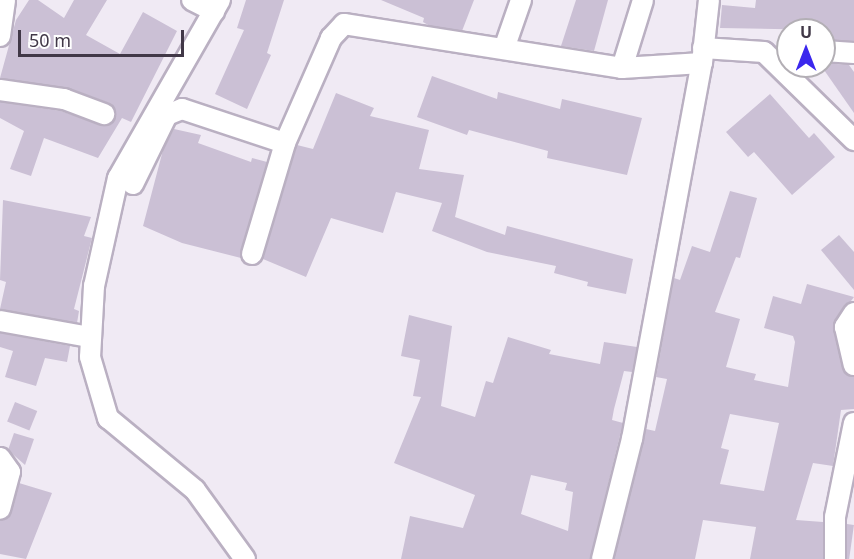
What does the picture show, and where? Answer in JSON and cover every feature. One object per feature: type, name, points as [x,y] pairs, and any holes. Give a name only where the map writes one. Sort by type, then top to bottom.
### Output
[{"type":"street","points":[[0,36],[5,0]]},
{"type":"street","points":[[192,0],[217,5],[118,178],[94,286],[89,337],[90,357],[108,418],[195,490],[245,559]]},
{"type":"street","points":[[505,46],[521,0]]},
{"type":"street","points":[[622,68],[643,0]]},
{"type":"street","points":[[605,558],[632,439],[703,56],[709,0]]},
{"type":"street","points":[[252,254],[285,143],[331,38],[344,24],[505,46],[622,68],[703,56],[776,52]]},
{"type":"street","points":[[764,52],[854,140]]},
{"type":"street","points":[[836,52],[854,53]]},
{"type":"street","points":[[0,90],[64,99],[104,114]]},
{"type":"street","points":[[134,184],[167,115],[182,109],[285,143]]},
{"type":"street","points":[[854,313],[847,319],[845,333],[854,365]]},
{"type":"street","points":[[0,321],[89,337]]},
{"type":"street","points":[[835,559],[836,517],[854,423]]},
{"type":"street","points":[[0,458],[10,472],[0,509]]},
{"type":"building","points":[[29,0],[38,0],[64,18],[74,0],[107,0],[86,35],[120,54],[143,12],[177,31],[131,122],[122,118],[98,158],[44,138],[31,176],[10,169],[24,131],[0,118],[0,102],[61,111],[105,126],[116,113],[109,103],[68,88],[0,78],[16,20]]},
{"type":"building","points":[[246,0],[284,0],[267,53],[271,55],[247,109],[215,94],[244,30],[237,28]]},
{"type":"building","points":[[381,0],[474,0],[462,31],[430,26],[423,22],[424,18]]},
{"type":"building","points":[[576,0],[608,0],[594,51],[561,46]]},
{"type":"building","points":[[756,0],[854,0],[854,41],[836,40],[836,18],[776,18],[776,29],[720,28],[722,5],[755,8]]},
{"type":"building","points":[[836,64],[849,65],[854,72],[854,113],[830,78],[836,78]]},
{"type":"building","points":[[432,76],[497,99],[498,92],[560,109],[562,99],[642,118],[627,175],[547,158],[548,151],[469,130],[467,135],[417,117]]},
{"type":"building","points":[[336,93],[374,108],[370,116],[429,130],[419,169],[464,175],[455,217],[505,235],[507,226],[633,259],[626,294],[587,286],[588,282],[554,273],[556,266],[487,252],[432,231],[442,203],[396,192],[383,233],[331,218],[306,277],[263,259],[297,145],[313,149]]},
{"type":"building","points":[[770,94],[809,138],[814,133],[835,157],[792,195],[754,152],[748,157],[726,132]]},
{"type":"building","points":[[174,129],[201,135],[198,143],[251,162],[252,158],[267,162],[241,258],[182,243],[143,226],[163,150]]},
{"type":"building","points":[[730,191],[757,198],[740,258],[736,257],[715,312],[740,319],[726,367],[756,374],[754,380],[788,387],[795,342],[793,336],[764,328],[773,296],[801,304],[807,284],[854,297],[833,325],[843,368],[854,377],[854,409],[841,410],[833,466],[813,463],[796,520],[823,522],[823,559],[750,559],[756,527],[703,520],[695,559],[614,559],[646,429],[655,431],[667,379],[656,377],[674,278],[680,280],[692,246],[710,252]],"holes":[[[730,414],[779,423],[764,491],[720,484],[729,450],[721,448]]]},
{"type":"building","points":[[3,200],[91,217],[84,236],[92,238],[74,309],[79,311],[77,323],[0,309],[6,282],[0,280]]},
{"type":"building","points":[[839,235],[854,252],[854,290],[821,250]]},
{"type":"building","points":[[409,315],[452,326],[441,406],[475,417],[486,381],[493,383],[508,337],[551,350],[549,354],[600,364],[604,342],[637,347],[632,372],[624,371],[614,409],[612,420],[623,423],[590,559],[401,559],[410,516],[463,528],[475,495],[394,463],[421,397],[413,396],[420,360],[401,356]],"holes":[[[531,475],[567,483],[565,490],[573,492],[568,531],[521,514]]]},
{"type":"building","points":[[0,333],[70,346],[67,362],[45,358],[36,386],[5,377],[13,351],[0,347]]},
{"type":"building","points":[[15,402],[37,411],[29,430],[7,421]]},
{"type":"building","points":[[14,433],[34,439],[25,465],[8,450]]},
{"type":"building","points":[[19,483],[52,493],[26,559],[0,554],[0,521],[11,513]]},
{"type":"building","points":[[847,524],[854,525],[849,559],[842,559]]}]
